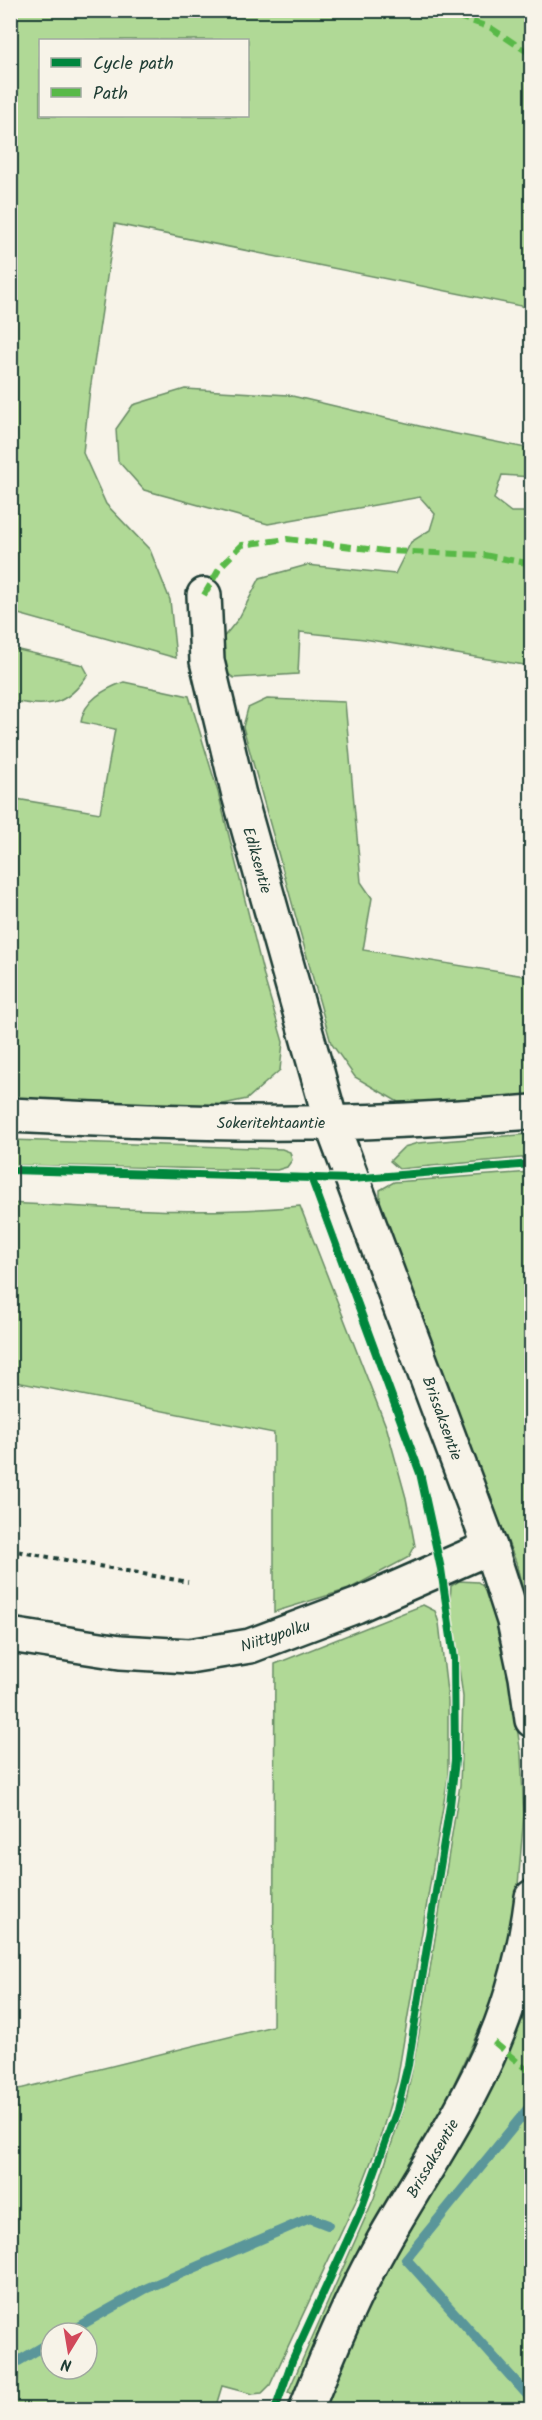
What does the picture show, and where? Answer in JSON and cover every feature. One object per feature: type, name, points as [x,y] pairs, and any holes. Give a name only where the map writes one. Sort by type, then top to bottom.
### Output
[{"type":"street","name":"Ediksentie","points":[[204,596],[207,662],[239,795],[331,1122]]},
{"type":"street","name":"Sokeritehtaantie","points":[[10,1115],[133,1121],[331,1122],[448,1118],[531,1112]]},
{"type":"street","name":"Brissaksentie","points":[[331,1122],[490,1547],[514,1621],[526,1677],[531,1720]]},
{"type":"street","name":"Niittypolku","points":[[10,1635],[120,1652],[189,1656],[250,1646],[356,1606],[490,1547]]},
{"type":"street","name":"Brissaksentie","points":[[306,2409],[355,2295],[383,2241],[439,2149],[494,2042],[521,1956],[531,1897]]},
{"type":"path","points":[[10,1550],[188,1582]]},
{"type":"green space","points":[[10,11],[531,11],[531,308],[115,224],[89,397],[83,453],[106,504],[150,550],[170,600],[176,658],[11,612]]},
{"type":"green space","points":[[185,389],[288,395],[432,429],[531,449],[531,477],[502,475],[494,499],[511,512],[531,512],[531,666],[364,639],[300,632],[298,674],[234,678],[220,668],[218,644],[239,618],[260,578],[307,565],[395,574],[411,542],[430,530],[435,514],[420,497],[268,524],[144,490],[118,461],[116,429],[133,405]]},
{"type":"green space","points":[[10,648],[83,665],[88,674],[72,693],[55,702],[35,704],[11,701]]},
{"type":"green space","points":[[124,682],[189,696],[218,792],[266,984],[283,1042],[280,1070],[247,1099],[209,1107],[11,1099],[10,798],[100,813],[115,729],[81,722],[86,707],[96,696]]},
{"type":"green space","points":[[267,699],[345,702],[361,882],[372,898],[363,950],[531,977],[531,1096],[398,1102],[355,1077],[331,1043],[243,727],[248,708]]},
{"type":"green space","points":[[531,1134],[531,1157],[399,1169],[390,1161],[404,1147],[418,1143]]},
{"type":"green space","points":[[11,1140],[282,1149],[290,1152],[292,1160],[287,1167],[277,1170],[11,1165]]},
{"type":"green space","points":[[531,1172],[531,1624],[516,1562],[432,1354],[380,1206],[380,1190],[394,1182]]},
{"type":"green space","points":[[10,1203],[191,1211],[300,1206],[387,1429],[406,1498],[415,1546],[409,1557],[349,1589],[274,1612],[274,1433],[11,1381]]},
{"type":"green space","points":[[459,1581],[478,1582],[491,1594],[510,1677],[521,1755],[524,1814],[517,1897],[506,1950],[489,2008],[446,2101],[414,2159],[295,2395],[288,2392],[374,2198],[407,2096],[460,1785],[463,1697],[450,1601],[451,1586]]},
{"type":"green space","points":[[423,1605],[435,1611],[439,1623],[448,1701],[448,1777],[397,2081],[379,2141],[355,2203],[270,2385],[262,2393],[252,2394],[222,2386],[215,2409],[11,2409],[11,2091],[273,2026],[275,1664]]},
{"type":"green space","points":[[531,1980],[531,2409],[323,2410],[372,2293]]},
{"type":"waterway","points":[[527,2110],[406,2259],[532,2400]]},
{"type":"waterway","points":[[88,2321],[145,2289],[310,2218],[328,2225]]},
{"type":"waterway","points":[[10,2366],[39,2349]]},
{"type":"marked path","points":[[439,10],[491,28],[532,55]]},
{"type":"marked path","points":[[204,595],[221,566],[242,545],[287,539],[385,551],[484,555],[532,564]]},
{"type":"marked path","points":[[494,2042],[532,2074]]},
{"type":"cycle path","points":[[10,1170],[352,1179],[532,1164]]},
{"type":"cycle path","points":[[275,2410],[292,2361],[359,2215],[397,2110],[408,2065],[450,1805],[455,1760],[454,1658],[441,1569],[420,1473],[311,1177]]}]
